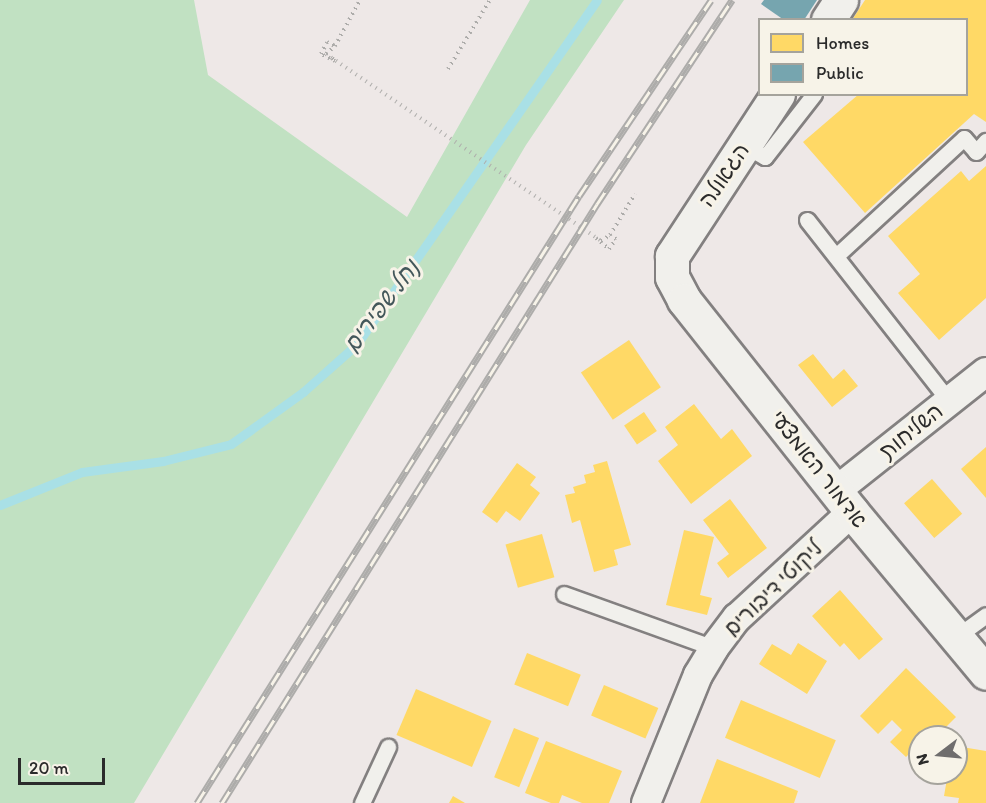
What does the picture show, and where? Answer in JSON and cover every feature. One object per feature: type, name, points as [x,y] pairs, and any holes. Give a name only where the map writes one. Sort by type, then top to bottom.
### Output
[{"type":"main road","points":[[829,18],[841,0]]},
{"type":"main road","name":"הגאולה","points":[[672,256],[777,96]]},
{"type":"main road","name":"אדמור האמצעי","points":[[672,256],[672,277],[684,300],[844,501],[986,673]]},
{"type":"street","name":"השליחות","points":[[844,501],[949,401],[986,372]]},
{"type":"street","name":"ליקוטי דיבורים","points":[[646,803],[698,675],[714,648],[738,618],[844,501]]},
{"type":"lane","points":[[744,145],[765,157],[812,96]]},
{"type":"lane","points":[[836,256],[964,138],[976,152],[986,141]]},
{"type":"lane","points":[[807,220],[949,401]]},
{"type":"lane","points":[[564,594],[714,648]]},
{"type":"lane","points":[[956,637],[986,615]]},
{"type":"lane","points":[[362,803],[388,747]]},
{"type":"path","points":[[360,0],[335,46],[326,54],[599,239],[609,249],[616,239],[609,234]]},
{"type":"path","points":[[448,69],[490,0]]},
{"type":"path","points":[[332,58],[335,62],[321,54],[327,42],[335,46]]},
{"type":"path","points":[[599,239],[609,234],[635,194]]},
{"type":"green space","points":[[0,0],[194,0],[208,75],[407,217],[530,0],[624,0],[526,145],[134,803],[0,803]]},
{"type":"building: Homes","points":[[865,0],[986,0],[986,122],[974,114],[865,213],[803,142],[857,96],[968,96],[968,18],[853,18]]},
{"type":"building: Homes","points":[[986,166],[986,298],[939,340],[898,293],[920,274],[888,236],[961,171],[969,181]]},
{"type":"building: Homes","points":[[629,340],[661,387],[613,420],[581,372]]},
{"type":"building: Homes","points":[[813,354],[833,379],[844,369],[858,386],[832,407],[798,365]]},
{"type":"building: Homes","points":[[694,404],[721,439],[732,429],[752,456],[691,504],[658,461],[678,445],[665,427]]},
{"type":"building: Homes","points":[[644,412],[657,431],[637,444],[624,425]]},
{"type":"building: Homes","points":[[986,447],[986,498],[961,469]]},
{"type":"building: Homes","points":[[607,461],[631,545],[614,550],[618,565],[594,572],[580,520],[572,523],[565,495],[575,493],[573,487],[586,483],[584,475],[595,472],[593,465]]},
{"type":"building: Homes","points":[[517,463],[536,477],[530,485],[540,493],[520,521],[506,511],[497,523],[482,512]]},
{"type":"building: Homes","points":[[932,479],[962,514],[934,538],[904,503]]},
{"type":"building: Homes","points":[[730,499],[767,548],[728,578],[717,563],[729,554],[703,520]]},
{"type":"building: Homes","points":[[684,530],[714,537],[700,595],[712,598],[707,615],[666,605]]},
{"type":"building: Homes","points":[[542,534],[554,577],[518,588],[505,544]]},
{"type":"building: Homes","points":[[840,590],[883,639],[859,660],[844,643],[840,647],[812,616]]},
{"type":"building: Homes","points":[[798,643],[827,661],[807,694],[759,664],[772,644],[791,655]]},
{"type":"building: Homes","points":[[527,653],[581,675],[568,706],[514,685]]},
{"type":"building: Homes","points":[[906,668],[956,717],[948,725],[908,725],[908,755],[906,757],[890,742],[902,730],[892,720],[878,734],[860,716]]},
{"type":"building: Homes","points":[[604,685],[658,708],[645,738],[591,715]]},
{"type":"building: Homes","points":[[416,689],[491,721],[472,767],[396,735]]},
{"type":"building: Homes","points":[[741,700],[836,740],[820,778],[725,738]]},
{"type":"building: Homes","points":[[514,728],[539,738],[519,787],[494,777]]},
{"type":"building: Homes","points":[[546,741],[622,771],[609,803],[582,803],[562,795],[559,803],[551,803],[525,793]]},
{"type":"building: Homes","points":[[968,748],[986,751],[986,803],[958,803],[959,798],[944,796],[946,785],[968,785]]},
{"type":"building: Homes","points":[[717,759],[798,791],[794,803],[700,803]]},
{"type":"building: Homes","points":[[453,796],[465,803],[449,803]]},
{"type":"building: Public","points":[[764,0],[817,0],[805,18],[781,18],[761,4]]},
{"type":"waterway","name":"נחל שפירים","points":[[0,505],[82,472],[163,461],[231,444],[303,392],[357,344],[597,0]]},
{"type":"railway","points":[[197,803],[579,196],[711,0]]},
{"type":"railway","points":[[222,803],[597,204],[732,0]]}]
